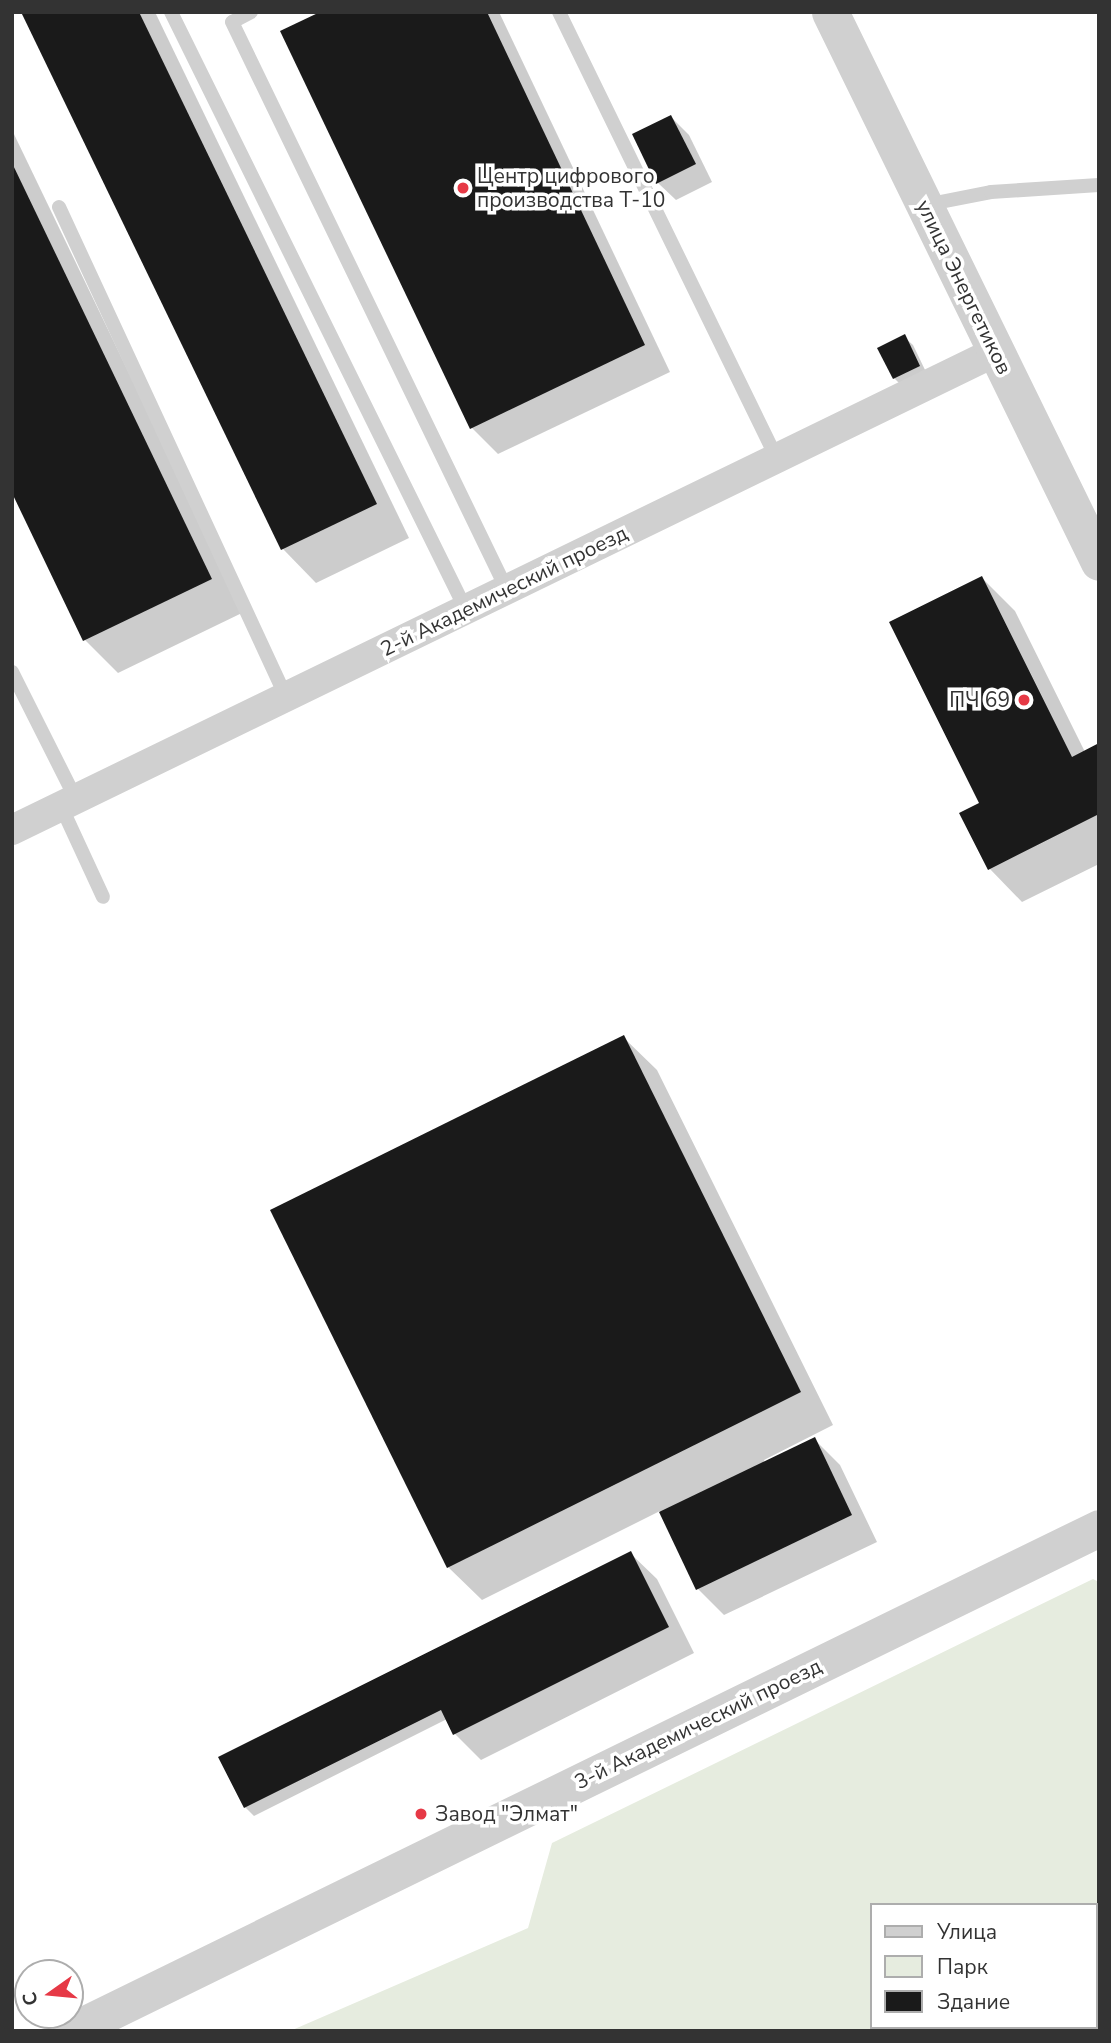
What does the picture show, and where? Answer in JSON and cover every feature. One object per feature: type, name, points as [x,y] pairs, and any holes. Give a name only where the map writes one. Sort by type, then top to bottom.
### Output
[{"type":"street","name":"улица Энергетиков","points":[[830,12],[1099,562]]},
{"type":"street","name":"2-й Академический проезд","points":[[12,830],[995,352]]},
{"type":"street","name":"3-й Академический проезд","points":[[71,2031],[1099,1528]]},
{"type":"lane","points":[[171,12],[466,610]]},
{"type":"lane","points":[[251,12],[232,22],[507,590]]},
{"type":"lane","points":[[559,12],[777,458]]},
{"type":"lane","points":[[924,206],[991,192],[1099,185]]},
{"type":"lane","points":[[59,207],[286,697]]},
{"type":"lane","points":[[12,672],[69,802],[103,897]]},
{"type":"green space","points":[[1093,1579],[1099,1582],[1099,2031],[290,2031],[528,1928],[552,1843]]},
{"type":"building","points":[[21,12],[139,12],[377,504],[281,550]]},
{"type":"building","name":"Центр цифрового производства Т-10","points":[[320,12],[487,12],[645,345],[470,429],[280,31]]},
{"type":"building","points":[[671,115],[696,164],[656,184],[632,134]]},
{"type":"building","points":[[12,163],[212,579],[83,641],[12,493]]},
{"type":"building","points":[[905,334],[920,366],[893,379],[877,348]]},
{"type":"building","points":[[982,576],[1072,757],[1099,743],[1099,814],[988,870],[959,813],[979,803],[889,622]]},
{"type":"building","points":[[624,1035],[801,1392],[447,1568],[270,1210]]},
{"type":"building","points":[[815,1437],[852,1515],[696,1590],[659,1512]]},
{"type":"building","points":[[631,1551],[669,1627],[453,1735],[441,1710],[244,1808],[218,1757]]},
{"type":"place","name":"Центр цифрового производства Т-10","points":[[463,188]]},
{"type":"place","name":"ПЧ 69","points":[[1024,700]]},
{"type":"place","name":"Завод \"Элмат\"","points":[[421,1814]]}]
